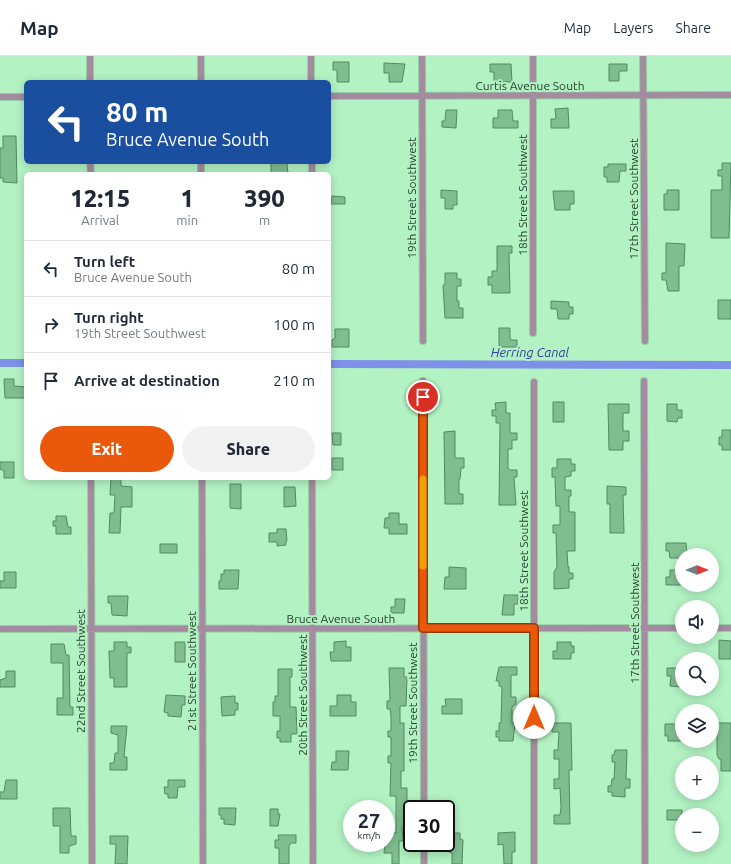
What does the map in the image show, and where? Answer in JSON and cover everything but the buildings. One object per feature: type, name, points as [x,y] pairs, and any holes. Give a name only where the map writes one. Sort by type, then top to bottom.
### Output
[{"type":"street","points":[[90,56],[90,80]]},
{"type":"street","points":[[201,56],[201,80]]},
{"type":"street","points":[[311,56],[311,80]]},
{"type":"street","name":"19th Street Southwest","points":[[422,56],[422,341]]},
{"type":"street","name":"18th Street Southwest","points":[[532,56],[534,333]]},
{"type":"street","name":"17th Street Southwest","points":[[644,56],[645,342]]},
{"type":"street","name":"Curtis Avenue South","points":[[331,96],[731,95]]},
{"type":"street","points":[[0,97],[24,97]]},
{"type":"street","name":"19th Street Southwest","points":[[423,381],[424,800]]},
{"type":"street","name":"18th Street Southwest","points":[[534,382],[534,864]]},
{"type":"street","name":"17th Street Southwest","points":[[644,382],[645,864]]},
{"type":"street","name":"22nd Street Southwest","points":[[91,480],[92,864]]},
{"type":"street","name":"21st Street Southwest","points":[[202,480],[202,864]]},
{"type":"street","name":"20th Street Southwest","points":[[312,480],[313,864]]},
{"type":"street","name":"Bruce Avenue South","points":[[0,629],[675,628]]},
{"type":"street","points":[[719,628],[731,628]]},
{"type":"street","points":[[424,852],[424,864]]},
{"type":"waterway","name":"Herring Canal","points":[[0,363],[24,363]]},
{"type":"waterway","name":"Herring Canal","points":[[331,364],[731,365]]},
{"type":"slow traffic","points":[[423,479],[423,566]]},
{"type":"route","points":[[423,397],[423,628],[534,628],[534,718]]}]
